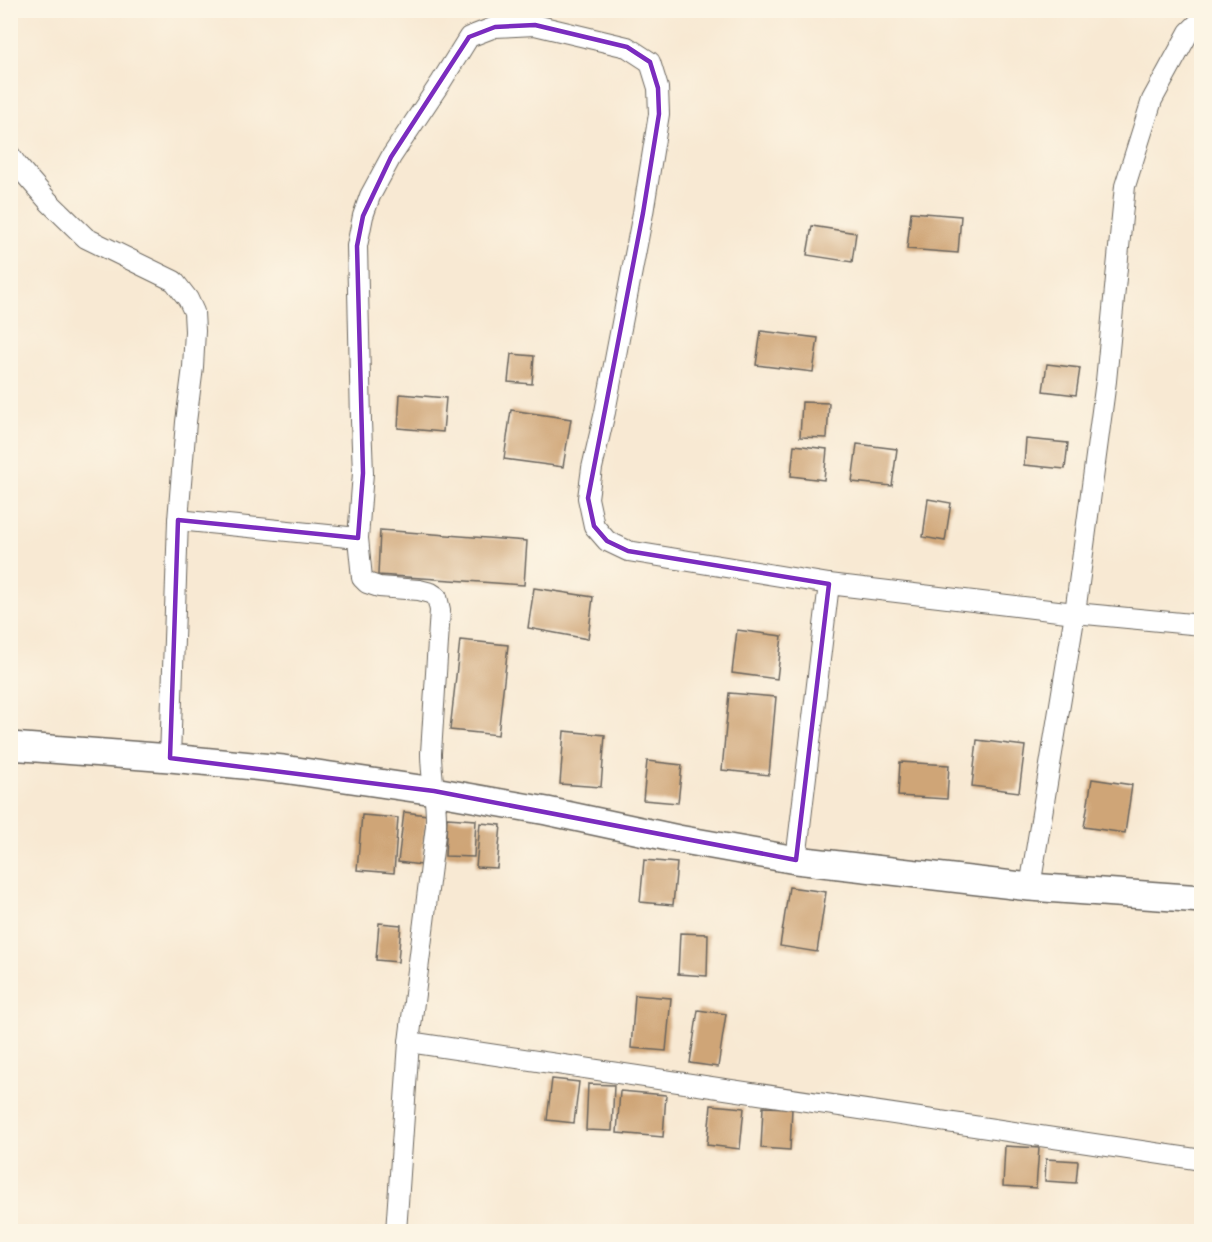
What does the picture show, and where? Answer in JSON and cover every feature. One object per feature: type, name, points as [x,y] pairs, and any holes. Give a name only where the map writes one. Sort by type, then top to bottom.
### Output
[{"type":"street","points":[[1030,887],[1075,613],[1106,381],[1125,186],[1152,100],[1189,32],[1202,19]]},
{"type":"street","points":[[396,1232],[409,1042],[436,826],[431,753],[440,610],[437,597],[431,593],[380,587],[367,583],[362,578],[358,538],[363,472],[357,246],[370,196],[391,157],[469,37],[495,27],[535,25],[627,47],[650,62],[658,87],[659,114],[654,147],[588,498],[594,526],[607,541],[628,551],[829,584],[1075,613],[1202,625]]},
{"type":"street","points":[[10,155],[49,202],[86,238],[174,282],[188,299],[194,312],[193,367],[178,520],[170,758]]},
{"type":"street","points":[[178,520],[358,538]]},
{"type":"street","points":[[795,860],[829,584]]},
{"type":"street","points":[[10,746],[283,768],[547,811],[678,839],[795,860],[1030,887],[1202,899]]},
{"type":"street","points":[[409,1042],[1202,1160]]},
{"type":"highlighted area","points":[[535,25],[627,47],[650,62],[658,88],[659,114],[643,213],[588,498],[594,526],[607,541],[628,551],[829,584],[796,860],[434,791],[170,758],[178,520],[358,538],[363,473],[357,246],[363,216],[391,157],[469,37],[495,27]]},
{"type":"building","points":[[911,212],[961,216],[958,253],[907,249]]},
{"type":"building","points":[[812,226],[856,233],[852,262],[807,255]]},
{"type":"building","points":[[761,331],[818,338],[813,372],[756,365]]},
{"type":"building","points":[[511,354],[534,356],[532,384],[508,382]]},
{"type":"building","points":[[1047,364],[1080,368],[1076,395],[1043,391]]},
{"type":"building","points":[[400,394],[446,398],[443,432],[398,428]]},
{"type":"building","points":[[802,402],[829,403],[827,438],[800,437]]},
{"type":"building","points":[[511,410],[571,419],[563,467],[504,459]]},
{"type":"building","points":[[1026,439],[1068,443],[1065,469],[1024,465]]},
{"type":"building","points":[[857,444],[897,449],[892,486],[852,482]]},
{"type":"building","points":[[794,445],[827,449],[824,480],[791,476]]},
{"type":"building","points":[[928,499],[951,503],[945,541],[923,537]]},
{"type":"building","points":[[380,530],[527,541],[524,585],[378,575]]},
{"type":"building","points":[[534,588],[593,597],[588,639],[528,628]]},
{"type":"building","points":[[737,630],[782,636],[777,679],[732,673]]},
{"type":"building","points":[[460,640],[508,645],[498,735],[450,730]]},
{"type":"building","points":[[729,693],[776,697],[769,775],[722,770]]},
{"type":"building","points":[[564,731],[605,735],[601,787],[560,784]]},
{"type":"building","points":[[977,740],[1025,746],[1019,792],[972,786]]},
{"type":"building","points":[[647,761],[682,765],[678,803],[643,800]]},
{"type":"building","points":[[900,762],[949,765],[947,799],[898,796]]},
{"type":"building","points":[[1092,779],[1132,785],[1125,833],[1084,827]]},
{"type":"building","points":[[404,812],[427,815],[421,865],[398,862]]},
{"type":"building","points":[[362,815],[398,818],[394,873],[357,870]]},
{"type":"building","points":[[447,818],[476,820],[474,857],[445,856]]},
{"type":"building","points":[[480,823],[501,825],[497,868],[476,867]]},
{"type":"building","points":[[644,860],[677,863],[673,905],[640,902]]},
{"type":"building","points":[[789,887],[826,892],[817,952],[780,946]]},
{"type":"building","points":[[379,923],[401,925],[398,962],[376,960]]},
{"type":"building","points":[[680,933],[708,934],[707,976],[678,974]]},
{"type":"building","points":[[635,995],[671,998],[666,1051],[631,1048]]},
{"type":"building","points":[[698,1010],[726,1014],[718,1067],[690,1063]]},
{"type":"building","points":[[552,1079],[579,1082],[574,1123],[547,1120]]},
{"type":"building","points":[[588,1084],[614,1085],[612,1131],[586,1130]]},
{"type":"building","points":[[620,1091],[666,1095],[663,1137],[617,1133]]},
{"type":"building","points":[[711,1105],[744,1108],[740,1149],[707,1145]]},
{"type":"building","points":[[763,1107],[792,1108],[790,1150],[761,1148]]},
{"type":"building","points":[[1005,1146],[1039,1148],[1036,1188],[1003,1186]]},
{"type":"building","points":[[1046,1159],[1078,1161],[1076,1183],[1045,1181]]}]
